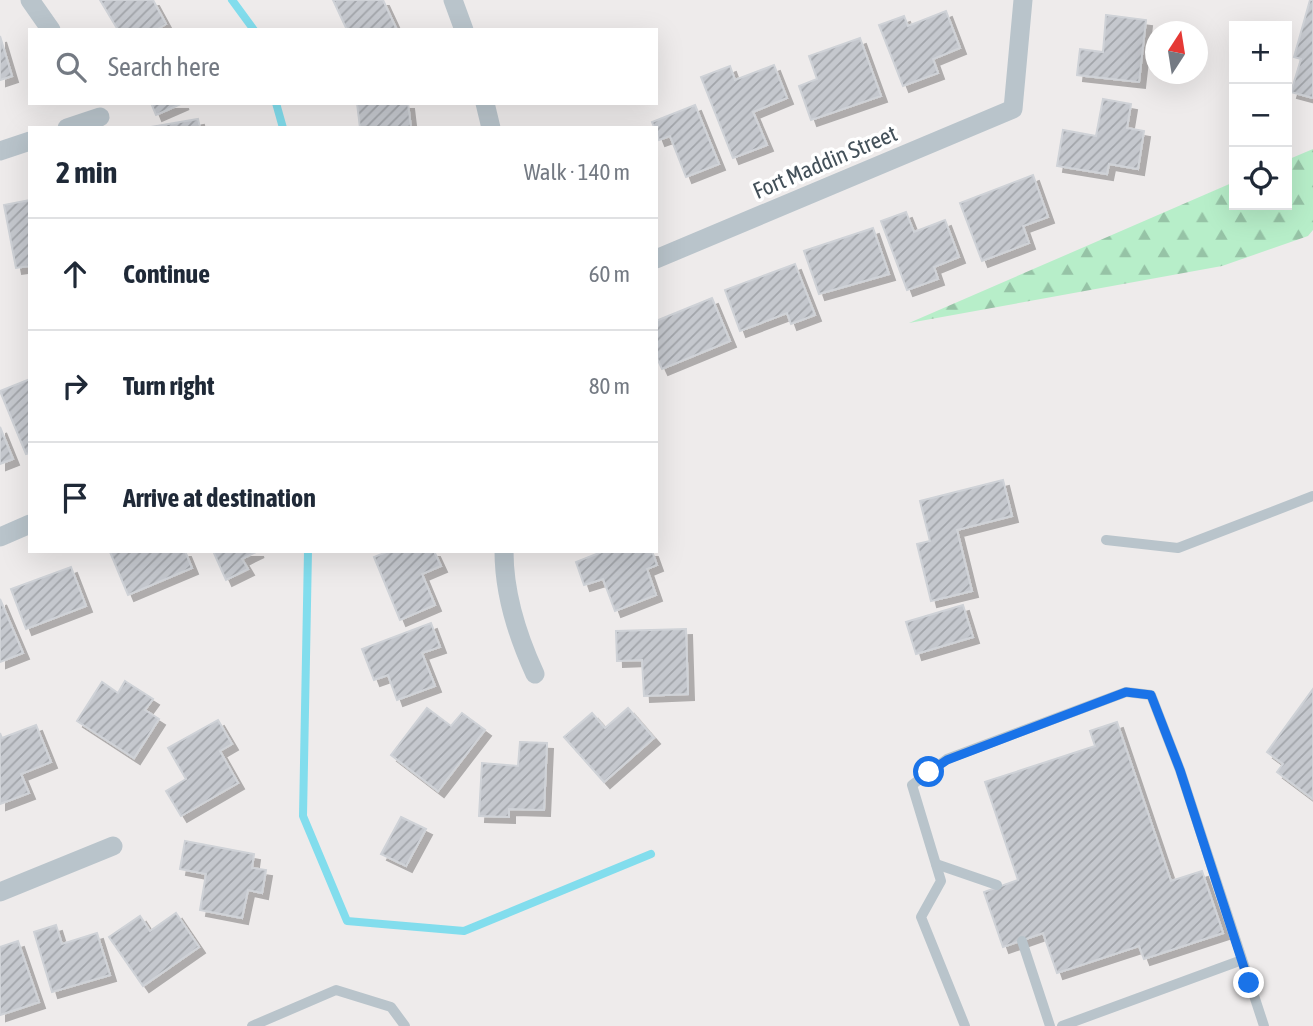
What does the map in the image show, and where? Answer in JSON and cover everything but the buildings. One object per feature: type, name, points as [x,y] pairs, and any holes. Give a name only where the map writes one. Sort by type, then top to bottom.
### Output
[{"type":"street","points":[[30,0],[50,28]]},
{"type":"street","points":[[453,0],[463,28]]},
{"type":"street","name":"Fort Maddin Street","points":[[658,258],[1013,109],[1023,0]]},
{"type":"street","points":[[485,105],[491,126]]},
{"type":"street","points":[[72,126],[99,116]]},
{"type":"street","points":[[0,151],[28,142]]},
{"type":"street","points":[[0,537],[28,525]]},
{"type":"street","points":[[504,553],[508,596],[522,644],[536,674]]},
{"type":"street","points":[[0,892],[113,846]]},
{"type":"lane","points":[[1106,540],[1178,548],[1313,496]]},
{"type":"lane","points":[[965,1026],[920,917],[941,881],[912,785],[947,760],[1126,692],[1151,695],[1180,770],[1264,1026]]},
{"type":"lane","points":[[936,864],[997,885]]},
{"type":"lane","points":[[1022,941],[1050,1026]]},
{"type":"lane","points":[[1062,1026],[1242,960]]},
{"type":"lane","points":[[252,1026],[336,990],[391,1007],[405,1026]]},
{"type":"green space","points":[[1313,149],[1313,230],[1308,236],[1222,266],[909,323],[1229,184],[1229,210],[1292,210],[1292,158]]},
{"type":"waterway","points":[[232,0],[253,28]]},
{"type":"waterway","points":[[277,105],[282,126]]},
{"type":"waterway","points":[[308,553],[303,816],[347,921],[464,931],[651,854]]},
{"type":"route","points":[[929,772],[947,760],[1126,692],[1151,695],[1180,770],[1249,983]]}]
